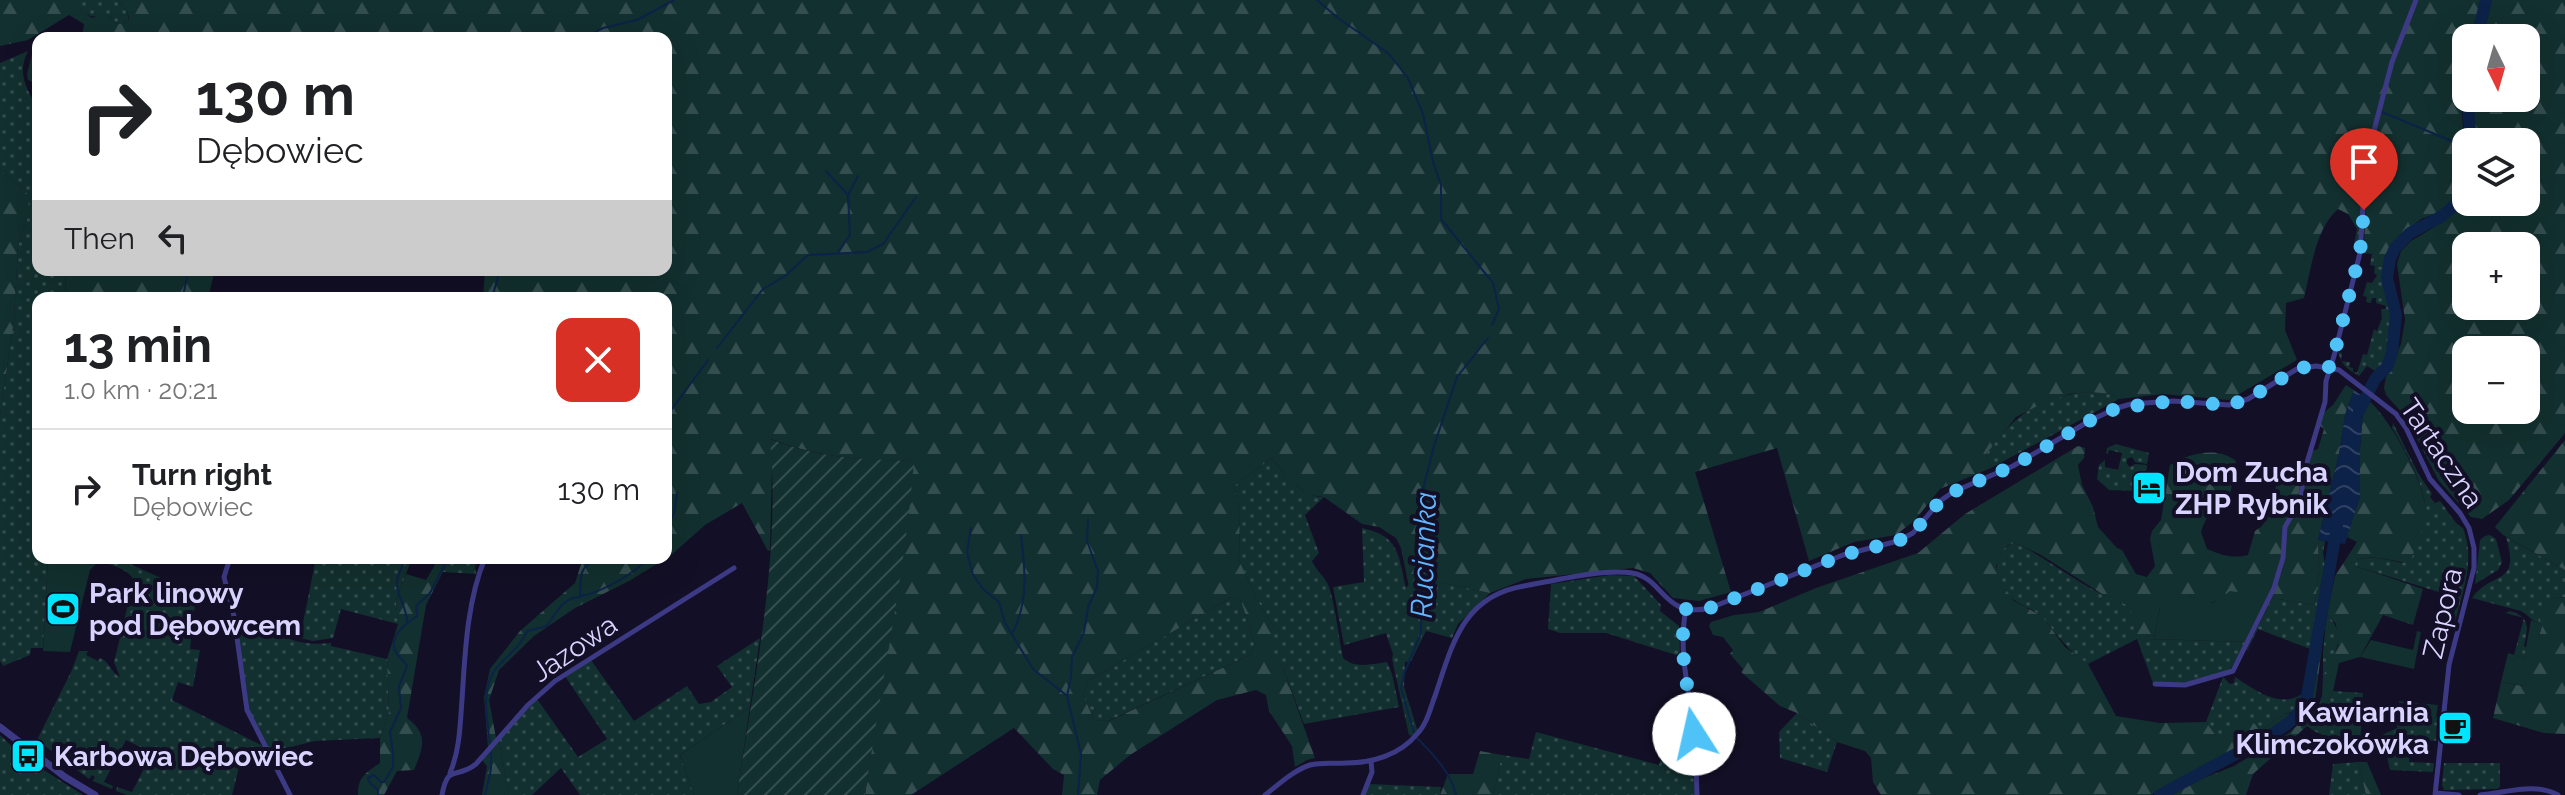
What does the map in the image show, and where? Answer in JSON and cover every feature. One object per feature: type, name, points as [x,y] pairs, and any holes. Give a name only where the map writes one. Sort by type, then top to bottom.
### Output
[{"type":"street","points":[[2155,684],[2185,685],[2229,674],[2236,668],[2281,568],[2285,527],[2301,499],[2303,476],[2324,407],[2326,381],[2360,253],[2364,230],[2366,161],[2392,62],[2416,0]]},
{"type":"street","points":[[1265,795],[1311,765],[1371,761],[1401,748],[1419,733],[1458,630],[1482,605],[1502,592],[1524,586],[1629,572],[1643,577],[1666,599],[1686,609],[1710,608],[1843,555],[1898,541],[1913,533],[1940,501],[1953,492],[2013,466],[2117,408],[2173,401],[2229,405],[2248,399],[2297,369],[2331,367]]},
{"type":"street","name":"Tartaczna","points":[[2331,367],[2392,409],[2403,423],[2427,474],[2460,513],[2472,535]]},
{"type":"street","name":"Zapora","points":[[2436,794],[2449,665],[2474,568],[2472,535]]},
{"type":"street","points":[[228,564],[224,577],[234,616],[247,710],[290,795]]},
{"type":"street","points":[[442,795],[445,779],[450,774],[458,750],[471,613],[482,564]]},
{"type":"street","name":"Jazowa","points":[[450,774],[470,769],[476,764],[528,705],[555,681],[734,568]]},
{"type":"street","points":[[1686,609],[1684,669],[1693,724],[1697,795]]},
{"type":"street","points":[[0,727],[65,777],[95,795]]},
{"type":"street","points":[[1363,795],[1372,772],[1371,761]]},
{"type":"street","points":[[2480,795],[2536,788],[2558,795]]},
{"type":"street","points":[[2436,794],[2459,795]]},
{"type":"green space","points":[[0,0],[75,0],[80,10],[92,18],[106,16],[118,24],[128,22],[129,18],[117,0],[2414,0],[2390,61],[2364,161],[2359,250],[2353,249],[2357,229],[2348,214],[2338,209],[2330,217],[2319,239],[2304,298],[2286,303],[2285,330],[2297,360],[2229,400],[2163,394],[2119,399],[2111,394],[2090,392],[2069,394],[2045,402],[2016,417],[1986,454],[1991,468],[1940,489],[1915,520],[1896,535],[1854,542],[1809,561],[1777,448],[1695,472],[1731,592],[1699,601],[1673,598],[1650,573],[1633,568],[1526,579],[1490,593],[1415,577],[1409,587],[1396,538],[1379,527],[1362,524],[1324,497],[1309,495],[1290,481],[1272,458],[1234,486],[1240,510],[1239,560],[1257,600],[1274,627],[1274,666],[1282,665],[1315,758],[1295,767],[1292,746],[1269,711],[1266,695],[1256,690],[1217,700],[1130,755],[1100,780],[1097,795],[1062,795],[1064,775],[1053,769],[1014,728],[911,795],[865,795],[913,461],[841,457],[771,439],[770,550],[742,503],[705,525],[672,554],[672,292],[483,292],[485,276],[672,276],[672,32],[83,32],[84,24],[69,15],[41,32],[32,32],[32,38],[0,46]],"holes":[[[1232,597],[1241,601],[1255,644],[1250,655],[1109,721],[1094,720],[1083,695],[1088,681]]]},
{"type":"green space","points":[[75,0],[117,0],[127,12],[128,22],[118,24],[109,17],[88,15],[80,10]]},
{"type":"green space","points":[[2417,0],[2482,0],[2476,24],[2452,24],[2452,112],[2462,112],[2463,128],[2452,128],[2452,202],[2440,212],[2421,219],[2396,239],[2384,267],[2377,266],[2375,254],[2364,243],[2368,162],[2393,61]]},
{"type":"green space","points":[[2490,0],[2565,0],[2565,433],[2509,500],[2482,519],[2471,517],[2439,481],[2405,416],[2386,395],[2384,388],[2401,344],[2405,320],[2397,264],[2401,251],[2411,241],[2441,223],[2452,211],[2452,216],[2540,216],[2540,128],[2474,128],[2472,112],[2540,112],[2540,24],[2484,24]]},
{"type":"green space","points":[[28,51],[23,70],[24,81],[32,98],[32,276],[66,276],[65,292],[32,292],[32,564],[48,564],[43,648],[31,648],[30,655],[3,666],[0,661],[0,415],[14,320],[18,246],[27,220],[25,189],[0,169],[0,63]]},
{"type":"green space","points":[[32,54],[32,82],[27,74]]},
{"type":"green space","points":[[0,169],[25,189],[29,199],[27,220],[18,246],[14,320],[0,415]]},
{"type":"green space","points":[[2366,248],[2375,254],[2377,266],[2384,267],[2391,321],[2390,345],[2382,368],[2375,371],[2367,366],[2359,376],[2354,372],[2357,373],[2363,354],[2367,355],[2374,329],[2377,331],[2382,318],[2381,309],[2386,306],[2376,303],[2376,298],[2372,298],[2371,303],[2366,302],[2367,297],[2363,296],[2367,282],[2372,283],[2377,275],[2374,273],[2375,266],[2370,265],[2372,254],[2363,253]]},
{"type":"green space","points":[[66,276],[214,276],[210,292],[65,292]]},
{"type":"green space","points":[[2346,385],[2354,390],[2345,415],[2318,540],[2315,605],[2272,598],[2283,568],[2287,528],[2303,500],[2312,451],[2318,449],[2324,429],[2319,425],[2323,413],[2333,405]]},
{"type":"green space","points":[[2090,392],[2111,394],[2119,399],[1991,468],[1986,454],[2018,418],[2043,403]]},
{"type":"green space","points":[[2369,401],[2386,420],[2411,464],[2423,493],[2425,518],[2408,563],[2369,558],[2356,560],[2355,566],[2423,589],[2413,625],[2383,615],[2360,657],[2339,663],[2333,691],[2314,731],[2307,726],[2253,774],[2246,795],[2168,795],[2234,766],[2289,733],[2318,706],[2323,676],[2338,646],[2336,624],[2327,614],[2335,576],[2357,542],[2347,537],[2360,496],[2363,411]]},
{"type":"green space","points":[[2393,423],[2432,494],[2430,497],[2435,503],[2440,501],[2463,528],[2467,540],[2468,565],[2454,626],[2451,625],[2458,598],[2355,566],[2355,560],[2361,559],[2379,558],[2402,563],[2412,557],[2423,524],[2423,493],[2409,457],[2392,428]]},
{"type":"green space","points":[[770,439],[824,454],[914,461],[899,587],[865,795],[737,795],[769,573],[772,528]]},
{"type":"green space","points":[[2565,440],[2565,570],[2503,535],[2495,527]]},
{"type":"green space","points":[[2116,444],[2149,453],[2147,464],[2135,462],[2132,457],[2127,459],[2130,467],[2147,465],[2146,471],[2137,476],[2137,491],[2109,490],[2097,479],[2099,465],[2105,460],[2105,467],[2118,470],[2122,453],[2109,450],[2106,453],[2107,448]]},
{"type":"green space","points":[[2078,446],[2085,448],[2084,458],[2078,465],[2098,527],[2122,550],[2136,574],[2147,577],[2155,566],[2150,539],[2161,520],[2170,465],[2203,453],[2221,454],[2236,461],[2230,496],[2212,511],[2201,532],[2207,549],[2222,555],[2248,555],[2255,531],[2270,512],[2277,482],[2283,476],[2300,479],[2298,504],[2284,527],[2283,549],[2266,602],[2208,603],[2190,596],[2160,607],[2154,639],[2137,639],[2129,605],[2110,599],[2041,555],[2016,543],[2008,545],[2000,553],[1996,566],[2002,584],[2014,601],[2042,616],[2065,647],[2088,664],[2116,716],[2160,723],[2206,722],[2219,740],[2245,716],[2262,730],[2284,714],[2297,712],[2262,738],[2151,795],[1881,795],[1873,782],[1871,758],[1865,751],[1837,742],[1797,713],[1780,706],[1741,672],[1743,669],[1730,654],[1733,650],[1723,637],[1713,635],[1709,626],[1711,622],[1759,612],[1816,588],[1918,553],[1965,514]]},
{"type":"green space","points":[[1272,458],[1301,489],[1308,494],[1324,497],[1305,515],[1319,553],[1312,561],[1329,587],[1343,658],[1358,665],[1387,662],[1399,707],[1304,724],[1282,665],[1274,667],[1274,627],[1257,600],[1239,560],[1240,510],[1234,486]]},
{"type":"green space","points":[[1362,528],[1391,542],[1399,557],[1406,588],[1415,577],[1490,593],[1458,624],[1452,638],[1426,631],[1411,661],[1405,662],[1404,687],[1418,732],[1413,736],[1409,735],[1386,633],[1344,645],[1333,587],[1364,582]]},
{"type":"green space","points":[[2490,535],[2496,539],[2502,562],[2498,570],[2475,584],[2480,540]]},
{"type":"green space","points":[[2506,537],[2565,570],[2565,597],[2551,599],[2542,625],[2521,611],[2472,598],[2507,571],[2510,553]]},
{"type":"green space","points":[[2318,540],[2325,541],[2323,553],[2326,570],[2304,698],[2299,710],[2284,714],[2262,730],[2252,722],[2219,741],[2206,722],[2223,677],[2230,684],[2234,683],[2235,677],[2276,699],[2285,700],[2302,694],[2310,649],[2258,629],[2249,653],[2247,649],[2272,598],[2315,605]]},
{"type":"green space","points":[[2016,543],[2099,593],[2129,605],[2143,641],[2247,642],[2230,670],[2184,683],[2153,683],[2137,639],[2088,664],[2069,649],[2041,616],[2017,602],[2004,589],[1997,570],[1998,558],[2005,548]]},
{"type":"green space","name":"Park linowy pod Dębowcem","points":[[48,564],[96,564],[90,570],[70,652],[43,651]]},
{"type":"green space","points":[[110,564],[130,564],[196,594],[190,649],[200,650],[193,687],[178,682],[172,700],[261,745],[268,756],[244,748],[232,795],[127,795],[116,791],[117,787],[132,792],[152,753],[126,740],[104,782],[113,786],[112,789],[93,781],[95,777],[92,775],[89,779],[37,740],[79,651],[88,651],[86,655],[98,661],[100,658],[120,677],[114,662],[134,580]]},
{"type":"green space","points":[[315,564],[410,564],[396,600],[398,624],[341,609],[333,638],[313,641],[300,638]]},
{"type":"green space","points":[[435,564],[447,564],[426,605],[407,718],[419,730],[422,742],[420,755],[414,770],[397,771],[384,795],[358,795],[361,779],[380,763],[380,738],[389,712],[387,659],[398,624],[396,600],[406,574],[426,580]]},
{"type":"green space","points":[[447,564],[477,564],[476,574],[443,572]]},
{"type":"green space","points":[[581,564],[657,564],[575,608],[534,636],[499,670],[489,700],[496,738],[488,747],[484,697],[490,669],[520,631],[575,583]]},
{"type":"green space","points":[[1610,575],[1634,576],[1661,605],[1660,611],[1679,626],[1680,654],[1606,633],[1560,633],[1548,629],[1551,584]]},
{"type":"green space","points":[[2230,591],[2252,594],[2266,602],[2247,642],[2154,639],[2160,607],[2169,595],[2187,595],[2213,602]]},
{"type":"green space","points":[[1232,597],[1241,601],[1255,644],[1250,655],[1108,721],[1094,720],[1083,695],[1088,681]]},
{"type":"green space","points":[[2565,597],[2565,734],[2544,733],[2493,718],[2501,682],[2523,686],[2542,626],[2538,612],[2551,599]]},
{"type":"green space","points":[[2505,613],[2517,613],[2523,618]]},
{"type":"green space","points":[[2327,614],[2337,630],[2338,638],[2323,676],[2323,652]]},
{"type":"green space","points":[[239,619],[304,643],[331,643],[331,646],[387,659],[389,712],[380,738],[315,741],[271,752],[249,709]]},
{"type":"green space","points":[[2524,619],[2527,629],[2524,646],[2527,648],[2524,658],[2514,655]]},
{"type":"green space","points":[[2531,620],[2542,625],[2526,684],[2501,682],[2508,653],[2524,658]]},
{"type":"green space","points":[[2323,629],[2323,639],[2315,701],[2309,699]]},
{"type":"green space","points":[[2417,631],[2421,632],[2414,669],[2360,657],[2371,640],[2413,650]]},
{"type":"green space","points":[[760,638],[750,707],[680,755],[694,795],[580,795],[561,768],[532,795],[509,795],[499,740],[537,699],[578,757],[607,739],[565,676],[591,660],[634,721],[687,686],[699,704],[711,702],[732,687],[717,666]]},
{"type":"green space","points":[[2333,691],[2363,693],[2360,746],[2314,731]]},
{"type":"green space","points":[[2399,701],[2438,705],[2436,717],[2397,728]]},
{"type":"green space","points":[[750,707],[737,795],[694,795],[680,755]]},
{"type":"green space","points":[[1797,713],[1837,742],[1827,772],[1780,758],[1779,732]]},
{"type":"green space","points":[[2437,715],[2436,741],[2411,739],[2409,762],[2434,763],[2433,772],[2390,770],[2382,735]]},
{"type":"green space","points":[[1536,732],[1659,765],[1669,736],[1691,742],[1695,795],[1493,795],[1502,755],[1529,759]]},
{"type":"green space","points":[[0,735],[22,756],[83,795],[0,795]]},
{"type":"green space","points":[[499,740],[509,795],[482,795],[487,766],[482,760]]},
{"type":"green space","points":[[1480,751],[1502,755],[1493,795],[1440,795],[1448,774],[1473,774]]},
{"type":"green space","points":[[2358,762],[2366,795],[2329,795],[2333,764]]},
{"type":"green space","points":[[2358,762],[2367,762],[2381,795],[2366,795]]},
{"type":"green space","points":[[2444,763],[2500,763],[2500,786],[2497,789],[2444,790]]},
{"type":"green space","points":[[1368,784],[1441,787],[1440,795],[1365,795]]},
{"type":"water","points":[[2354,390],[2369,401],[2363,411],[2360,496],[2345,544],[2318,540],[2345,415]]},
{"type":"waterway","points":[[595,32],[637,20],[674,0]]},
{"type":"waterway","name":"Rucianka","points":[[1317,0],[1388,53],[1408,78],[1423,114],[1441,185],[1441,219],[1493,283],[1499,309],[1492,325]]},
{"type":"waterway","points":[[2480,24],[2486,0]]},
{"type":"waterway","points":[[2382,112],[2452,141]]},
{"type":"waterway","points":[[2468,112],[2470,128]]},
{"type":"waterway","points":[[826,171],[847,194]]},
{"type":"waterway","points":[[838,252],[850,235],[848,195],[858,176]]},
{"type":"waterway","points":[[717,348],[763,289],[785,276],[808,255],[867,252],[883,244],[916,197]]},
{"type":"waterway","points":[[2359,411],[2375,379],[2387,367],[2392,353],[2396,315],[2387,278],[2395,248],[2410,233],[2452,208]]},
{"type":"waterway","points":[[184,292],[187,276]]},
{"type":"waterway","points":[[494,292],[498,276]]},
{"type":"waterway","name":"Rucianka","points":[[1414,733],[1401,688],[1421,633],[1420,501],[1457,377],[1488,338]]},
{"type":"waterway","points":[[672,409],[708,360]]},
{"type":"waterway","points":[[672,517],[677,493]]},
{"type":"waterway","points":[[1078,795],[1081,754],[1067,696],[1072,657],[1084,632],[1088,607],[1097,587],[1098,571],[1087,541],[1088,520]]},
{"type":"waterway","points":[[2160,795],[2271,735],[2301,709],[2307,696],[2337,527]]},
{"type":"waterway","points":[[971,528],[967,552],[973,575],[983,589],[999,602],[1005,623],[1033,669],[1066,695]]},
{"type":"waterway","points":[[1013,632],[1024,596],[1021,535]]},
{"type":"waterway","points":[[403,564],[397,582],[407,621]]},
{"type":"waterway","points":[[378,795],[378,790],[368,778],[374,775],[384,782],[393,767],[390,732],[401,708],[399,686],[407,666],[395,649],[395,638],[417,616],[416,606],[430,593],[445,564]]},
{"type":"waterway","points":[[490,745],[486,697],[490,678],[527,631],[547,626],[564,603],[580,597],[581,578],[588,564]]},
{"type":"waterway","points":[[581,596],[617,582],[642,564]]},
{"type":"waterway","name":"Rucianka","points":[[1417,738],[1446,772],[1456,795]]},
{"type":"waterway","points":[[485,795],[491,753]]},
{"type":"place","name":"Dom Zucha ZHP Rybnik","points":[[2149,488]]},
{"type":"place","name":"Park linowy pod Dębowcem","points":[[63,609]]},
{"type":"place","name":"Kawiarnia Klimczokówka","points":[[2455,728]]},
{"type":"place","name":"Karbowa Dębowiec","points":[[28,756]]},
{"type":"route","points":[[1694,734],[1684,669],[1686,609],[1710,608],[1843,555],[1898,541],[1913,533],[1940,501],[1953,492],[2013,466],[2099,415],[2117,408],[2173,401],[2229,405],[2248,399],[2297,369],[2331,367],[2360,253],[2364,210]]}]
